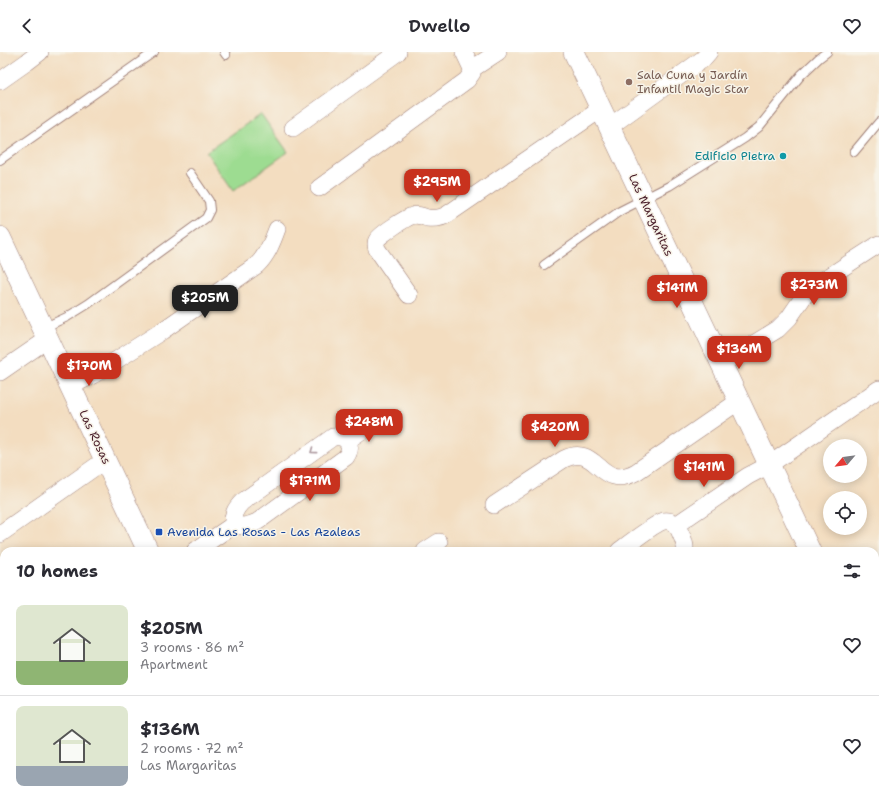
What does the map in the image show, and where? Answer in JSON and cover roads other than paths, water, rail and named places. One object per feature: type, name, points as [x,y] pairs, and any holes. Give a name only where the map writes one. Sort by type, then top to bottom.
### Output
[{"type":"street","points":[[0,81],[40,52]]},
{"type":"street","points":[[293,128],[398,52]]},
{"type":"street","points":[[319,188],[467,80],[472,73],[472,69],[464,52]]},
{"type":"street","points":[[472,69],[498,52]]},
{"type":"street","name":"Las Margaritas","points":[[574,52],[808,547]]},
{"type":"street","points":[[609,127],[703,59],[709,52]]},
{"type":"street","points":[[409,295],[377,249],[376,242],[379,237],[412,216],[433,218],[443,217],[601,109]]},
{"type":"street","points":[[70,386],[93,375],[162,331],[257,265],[268,251],[277,229]]},
{"type":"street","name":"Las Rosas","points":[[1,244],[46,334],[146,547]]},
{"type":"street","points":[[721,364],[778,329],[789,318],[804,296],[821,280],[879,244]]},
{"type":"street","points":[[0,372],[46,334]]},
{"type":"street","points":[[676,525],[748,476],[769,465],[879,389]]},
{"type":"street","points":[[494,505],[564,459],[573,456],[588,458],[606,473],[616,477],[629,475],[739,401]]},
{"type":"street","points":[[347,440],[374,422]]},
{"type":"street","points":[[201,547],[233,525],[244,526],[257,522],[330,469],[348,454],[349,445],[347,440],[338,436],[333,438],[242,502],[233,514],[233,525]]},
{"type":"street","points":[[0,534],[105,460]]},
{"type":"street","points":[[625,547],[661,522],[669,521],[676,525],[685,542],[686,547]]},
{"type":"lane","points":[[0,160],[154,52]]},
{"type":"lane","points":[[544,264],[620,211],[669,186],[752,133],[765,120],[801,75],[818,58],[827,52]]},
{"type":"lane","points":[[854,152],[879,122]]},
{"type":"lane","points":[[46,334],[67,317],[88,304],[206,218],[210,210],[209,201],[190,173]]},
{"type":"place","name":"Sala Cuna y Jardín Infantil Magic Star","points":[[629,82]]},
{"type":"place","name":"Edificio Pietra","points":[[783,156]]},
{"type":"place","name":"Avenida Las Rosas - Las Azaleas","points":[[159,532]]}]
